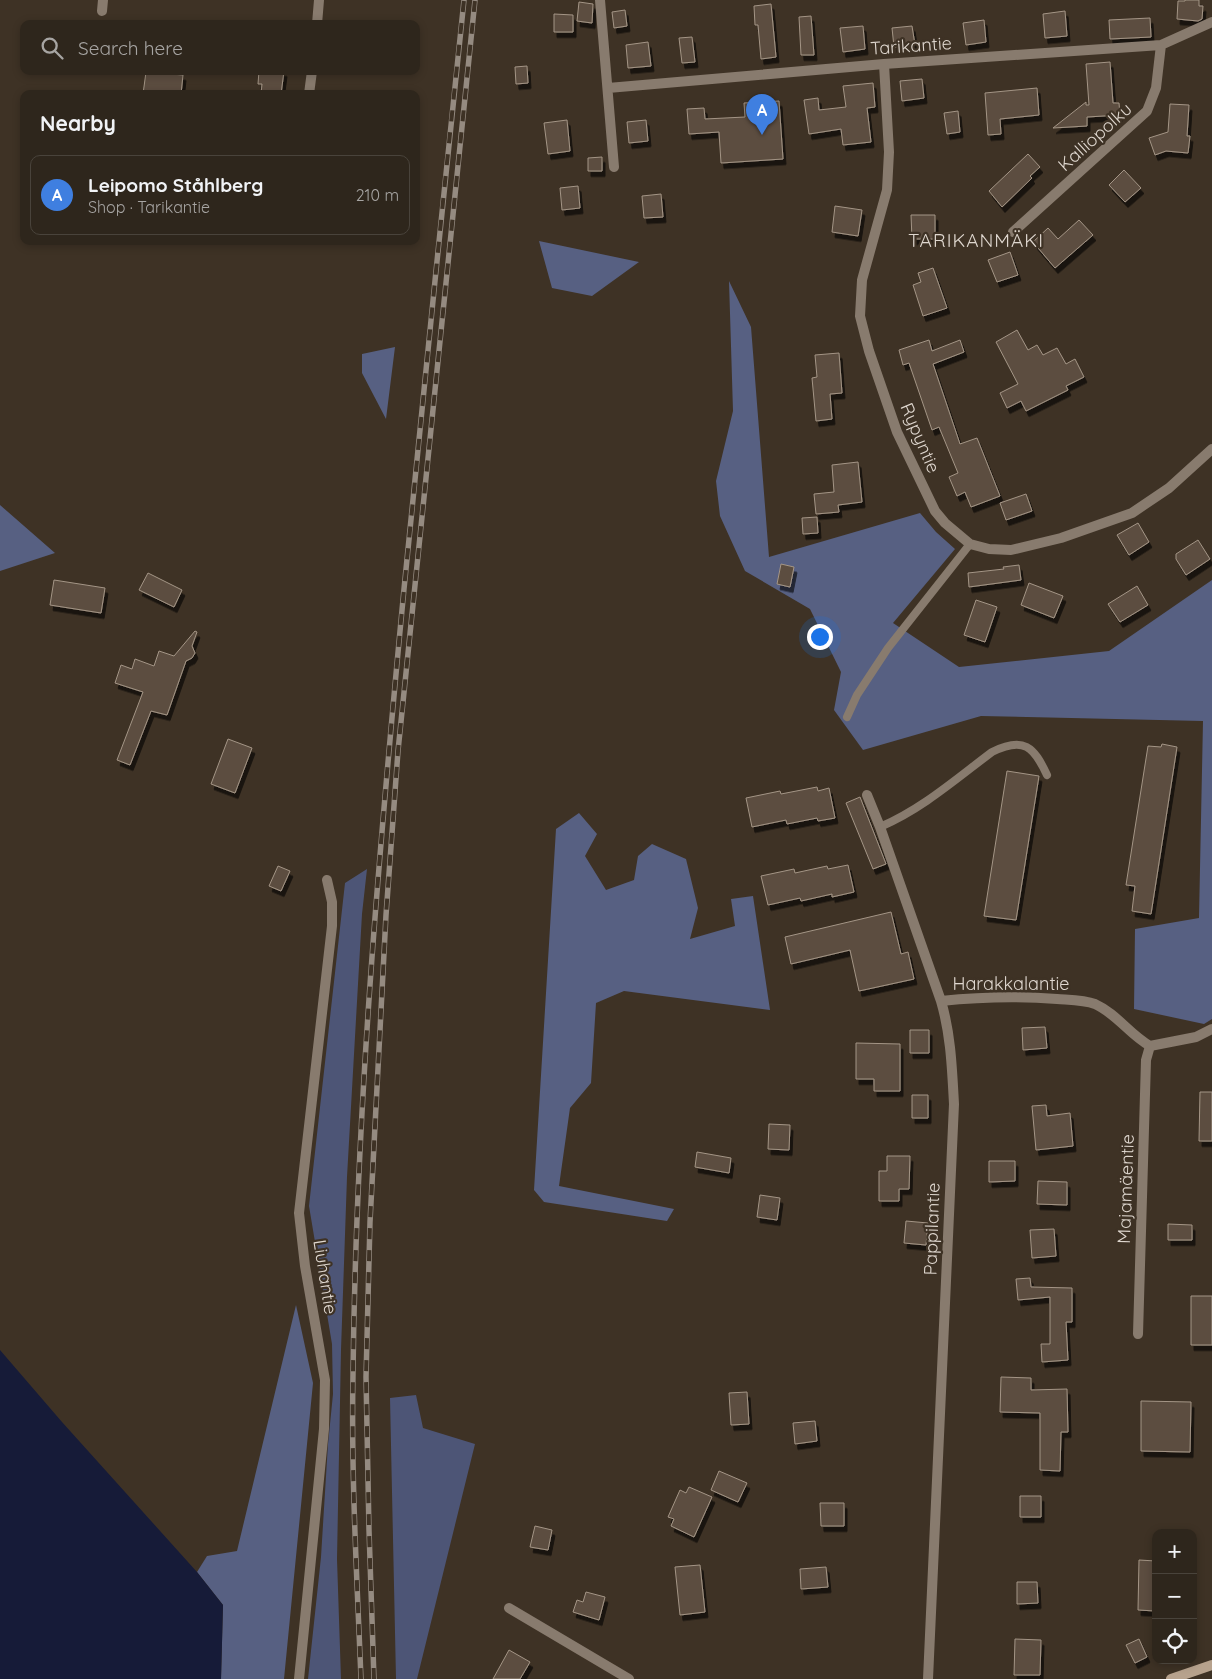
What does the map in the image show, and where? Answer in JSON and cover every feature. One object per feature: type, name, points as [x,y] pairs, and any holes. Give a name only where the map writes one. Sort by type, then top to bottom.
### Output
[{"type":"street","points":[[102,11],[103,0]]},
{"type":"street","points":[[317,20],[319,0]]},
{"type":"street","points":[[600,0],[614,168]]},
{"type":"street","name":"Tarikantie","points":[[608,88],[884,64],[1161,45],[1212,22]]},
{"type":"street","name":"Kalliopolku","points":[[1013,232],[1147,111],[1156,88],[1161,45]]},
{"type":"street","name":"Rypyntie","points":[[884,64],[889,152],[887,190],[862,280],[860,316],[869,352],[898,432],[928,499],[945,523],[970,544],[988,549],[1010,550],[1061,538],[1132,512],[1169,488],[1212,449]]},
{"type":"street","points":[[310,90],[311,75]]},
{"type":"street","name":"Pappilantie","points":[[867,795],[941,1001],[947,1022],[950,1046],[954,1104],[928,1679]]},
{"type":"street","name":"Liuhantie","points":[[299,1679],[324,1429],[325,1380],[305,1266],[299,1213],[332,926],[332,902],[327,880]]},
{"type":"street","name":"Harakkalantie","points":[[941,1001],[976,997],[1042,998],[1074,1000],[1094,1004],[1121,1020],[1129,1031],[1150,1046]]},
{"type":"street","points":[[1150,1046],[1196,1037],[1212,1029]]},
{"type":"street","name":"Majamäentie","points":[[1138,1334],[1146,1060],[1150,1046]]},
{"type":"street","points":[[509,1608],[628,1677],[628,1679]]},
{"type":"street","points":[[1171,1679],[1212,1665]]},
{"type":"lane","points":[[847,717],[857,695],[888,648],[970,544]]},
{"type":"lane","points":[[880,827],[899,819],[922,805],[992,752],[1002,747],[1023,745],[1030,748],[1039,757],[1047,775]]},
{"type":"shaded area","points":[[539,241],[639,262],[592,296],[552,288]]},
{"type":"shaded area","points":[[729,281],[751,327],[769,557],[920,513],[936,532],[955,549],[893,623],[959,667],[1109,651],[1212,580],[1212,1019],[1204,1024],[1134,1009],[1135,929],[1199,918],[1203,721],[981,716],[863,750],[834,710],[841,672],[810,609],[745,571],[720,516],[716,481],[733,411]]},
{"type":"shaded area","points":[[395,347],[386,419],[362,373],[362,354]]},
{"type":"shaded area","points":[[0,505],[55,553],[0,571]]},
{"type":"shaded area","points":[[579,813],[597,834],[585,856],[606,890],[634,880],[638,856],[652,844],[686,859],[698,908],[690,939],[735,926],[731,899],[753,896],[770,1010],[624,991],[596,1003],[591,1083],[570,1108],[559,1186],[674,1209],[667,1221],[544,1202],[534,1190],[556,829]]},
{"type":"shaded area","points":[[367,869],[362,914],[347,1177],[341,1350],[337,1559],[341,1679],[308,1679],[321,1557],[333,1394],[332,1344],[309,1206],[345,883]]},
{"type":"shaded area","points":[[296,1305],[313,1383],[284,1679],[221,1679],[223,1605],[197,1572],[207,1556],[237,1551]]},
{"type":"shaded area","points":[[0,1350],[197,1572],[223,1605],[221,1679],[0,1679]]},
{"type":"shaded area","points":[[416,1395],[423,1428],[475,1444],[417,1679],[396,1679],[390,1398]]},
{"type":"building","points":[[1199,0],[1199,6],[1203,6],[1202,19],[1198,21],[1177,19],[1178,1]]},
{"type":"building","points":[[579,2],[593,4],[592,23],[577,21]]},
{"type":"building","points":[[771,4],[776,57],[761,59],[754,6]]},
{"type":"building","points":[[625,10],[627,26],[614,28],[612,12]]},
{"type":"building","points":[[1065,11],[1067,36],[1045,38],[1043,14]]},
{"type":"building","points":[[554,14],[573,15],[573,32],[554,32]]},
{"type":"building","points":[[811,16],[814,55],[801,55],[799,17]]},
{"type":"building","points":[[1150,18],[1151,37],[1110,39],[1109,20]]},
{"type":"building","points":[[984,20],[986,42],[966,45],[963,23]]},
{"type":"building","points":[[863,26],[865,49],[843,52],[840,28]]},
{"type":"building","points":[[912,26],[915,45],[894,47],[892,28]]},
{"type":"building","points":[[692,37],[695,62],[682,63],[679,38]]},
{"type":"building","points":[[648,42],[651,66],[628,68],[626,45]]},
{"type":"building","points":[[1110,62],[1113,103],[1119,103],[1120,115],[1087,117],[1087,126],[1053,128],[1086,102],[1086,105],[1089,105],[1086,64]]},
{"type":"building","points":[[527,66],[528,83],[516,84],[515,67]]},
{"type":"building","points":[[146,75],[183,75],[181,90],[144,90]]},
{"type":"building","points":[[259,75],[283,75],[282,90],[261,90],[262,84],[258,84]]},
{"type":"building","points":[[922,79],[924,98],[902,101],[900,81]]},
{"type":"building","points":[[873,83],[875,107],[867,108],[871,142],[843,145],[841,129],[809,134],[804,100],[818,98],[819,110],[846,107],[843,86]]},
{"type":"building","points":[[1037,88],[1039,115],[1000,119],[1001,134],[988,135],[985,93]]},
{"type":"building","points":[[779,101],[783,159],[721,163],[719,132],[689,134],[687,109],[704,108],[705,119],[745,117],[744,103]]},
{"type":"building","points":[[1170,104],[1189,105],[1187,136],[1190,136],[1188,153],[1166,151],[1155,155],[1149,138],[1168,132]]},
{"type":"building","points":[[958,111],[960,132],[947,134],[944,113]]},
{"type":"building","points":[[567,120],[570,151],[548,154],[544,123]]},
{"type":"building","points":[[646,120],[648,141],[629,143],[627,122]]},
{"type":"building","points":[[1028,154],[1040,167],[1030,176],[1032,178],[1002,207],[989,191]]},
{"type":"building","points":[[602,157],[602,171],[588,171],[588,158]]},
{"type":"building","points":[[1124,170],[1141,188],[1125,202],[1109,185]]},
{"type":"building","points":[[578,186],[580,208],[562,210],[560,188]]},
{"type":"building","points":[[661,194],[663,217],[644,218],[642,196]]},
{"type":"building","points":[[835,206],[862,210],[858,236],[832,232]]},
{"type":"building","points":[[911,215],[935,215],[935,239],[912,239]]},
{"type":"building","points":[[1079,220],[1093,235],[1055,268],[1033,242],[1048,228],[1058,239]]},
{"type":"building","points":[[1010,252],[1018,275],[997,282],[988,260]]},
{"type":"building","points":[[933,268],[947,308],[923,316],[913,285],[921,282],[918,273]]},
{"type":"building","points":[[1017,330],[1028,350],[1037,345],[1043,355],[1057,348],[1066,364],[1075,359],[1084,377],[1066,386],[1068,390],[1026,411],[1021,401],[1007,408],[1000,393],[1018,384],[996,342]]},
{"type":"building","points":[[929,340],[932,351],[960,340],[964,352],[933,364],[960,444],[977,438],[1000,496],[971,507],[965,492],[957,496],[949,477],[958,473],[939,427],[932,430],[909,363],[903,365],[899,350]]},
{"type":"building","points":[[839,353],[842,393],[830,394],[832,419],[816,421],[812,378],[817,377],[815,355]]},
{"type":"building","points":[[858,462],[862,502],[838,505],[839,512],[816,514],[814,494],[834,492],[832,465]]},
{"type":"building","points":[[1026,494],[1032,511],[1006,520],[1000,503]]},
{"type":"building","points":[[817,517],[818,533],[803,534],[802,518]]},
{"type":"building","points":[[1138,523],[1149,542],[1129,555],[1117,535]]},
{"type":"building","points":[[1198,540],[1210,559],[1186,575],[1176,559],[1176,554]]},
{"type":"building","points":[[781,564],[794,567],[790,587],[777,584]]},
{"type":"building","points":[[1019,565],[1021,580],[969,587],[968,573],[1004,569],[1003,567]]},
{"type":"building","points":[[148,573],[182,590],[174,607],[139,590]]},
{"type":"building","points":[[54,580],[105,588],[101,613],[50,605]]},
{"type":"building","points":[[1029,583],[1063,596],[1054,618],[1021,605]]},
{"type":"building","points":[[1137,586],[1148,605],[1120,622],[1108,604]]},
{"type":"building","points":[[976,600],[997,607],[985,642],[964,635]]},
{"type":"building","points":[[195,631],[197,632],[192,646],[195,653],[192,658],[186,661],[167,715],[151,711],[130,765],[117,760],[143,692],[115,683],[121,665],[132,669],[135,659],[154,666],[159,651],[174,656]]},
{"type":"building","points":[[228,739],[252,748],[235,793],[211,784]]},
{"type":"building","points":[[1162,744],[1177,747],[1151,914],[1132,911],[1135,886],[1126,885],[1148,746],[1161,747]]},
{"type":"building","points":[[1007,771],[1039,776],[1016,920],[984,916]]},
{"type":"building","points":[[817,787],[818,791],[829,788],[835,818],[818,821],[817,818],[787,824],[786,820],[752,827],[746,798],[780,791],[781,794]]},
{"type":"building","points":[[860,797],[886,864],[873,869],[846,803]]},
{"type":"building","points":[[848,865],[854,892],[832,897],[832,894],[801,901],[800,898],[768,905],[761,876],[794,869],[795,873],[827,866],[828,869]]},
{"type":"building","points":[[278,866],[290,871],[281,891],[269,886]]},
{"type":"building","points":[[891,912],[901,954],[908,952],[914,979],[859,991],[850,950],[791,964],[785,937]]},
{"type":"building","points":[[1045,1027],[1047,1048],[1023,1050],[1022,1028]]},
{"type":"building","points":[[910,1030],[929,1030],[929,1053],[910,1053]]},
{"type":"building","points":[[856,1043],[900,1044],[900,1091],[874,1091],[874,1079],[856,1079]]},
{"type":"building","points":[[1200,1092],[1212,1092],[1212,1141],[1199,1141]]},
{"type":"building","points":[[912,1095],[928,1095],[928,1118],[912,1118]]},
{"type":"building","points":[[1046,1105],[1047,1116],[1070,1113],[1073,1146],[1036,1150],[1032,1106]]},
{"type":"building","points":[[769,1124],[790,1125],[789,1150],[768,1149]]},
{"type":"building","points":[[697,1152],[731,1158],[729,1173],[695,1167]]},
{"type":"building","points":[[887,1156],[910,1156],[909,1189],[899,1189],[899,1201],[879,1201],[879,1171],[887,1171]]},
{"type":"building","points":[[989,1161],[1015,1161],[1015,1181],[989,1182]]},
{"type":"building","points":[[1038,1181],[1067,1182],[1067,1205],[1037,1204]]},
{"type":"building","points":[[760,1195],[780,1198],[777,1220],[757,1217]]},
{"type":"building","points":[[906,1221],[928,1223],[926,1245],[904,1243]]},
{"type":"building","points":[[1168,1224],[1192,1225],[1192,1240],[1168,1240]]},
{"type":"building","points":[[1054,1229],[1056,1256],[1032,1258],[1030,1230]]},
{"type":"building","points":[[1030,1278],[1031,1287],[1072,1288],[1072,1322],[1066,1322],[1068,1360],[1042,1362],[1041,1344],[1050,1344],[1050,1297],[1018,1300],[1016,1279]]},
{"type":"building","points":[[1191,1296],[1212,1296],[1212,1345],[1191,1345]]},
{"type":"building","points":[[1001,1377],[1031,1378],[1031,1390],[1067,1389],[1068,1432],[1061,1432],[1060,1471],[1040,1470],[1040,1413],[1000,1412]]},
{"type":"building","points":[[747,1392],[749,1424],[731,1425],[729,1393]]},
{"type":"building","points":[[1141,1401],[1191,1402],[1190,1452],[1141,1451]]},
{"type":"building","points":[[815,1421],[817,1441],[795,1444],[793,1423]]},
{"type":"building","points":[[719,1471],[747,1483],[738,1502],[711,1490]]},
{"type":"building","points":[[689,1487],[712,1497],[694,1537],[671,1526],[674,1519],[668,1517],[680,1490],[686,1493]]},
{"type":"building","points":[[1020,1496],[1041,1496],[1041,1517],[1020,1517]]},
{"type":"building","points":[[820,1503],[844,1503],[844,1526],[821,1526]]},
{"type":"building","points":[[535,1526],[552,1530],[548,1550],[530,1547]]},
{"type":"building","points":[[1139,1560],[1152,1561],[1152,1611],[1138,1610]]},
{"type":"building","points":[[700,1565],[705,1612],[680,1615],[675,1567]]},
{"type":"building","points":[[826,1567],[828,1587],[801,1589],[800,1569]]},
{"type":"building","points":[[1017,1582],[1037,1582],[1038,1603],[1017,1604]]},
{"type":"building","points":[[586,1592],[605,1597],[599,1620],[573,1612],[577,1600],[583,1602]]},
{"type":"building","points":[[1015,1639],[1041,1640],[1040,1675],[1014,1675]]},
{"type":"building","points":[[1139,1639],[1147,1657],[1135,1663],[1126,1645]]},
{"type":"building","points":[[509,1650],[530,1662],[520,1679],[493,1679]]},
{"type":"railway","points":[[361,1679],[353,1412],[355,1276],[370,981],[404,589],[464,0]]},
{"type":"railway","points":[[374,1679],[366,1377],[370,1222],[386,915],[398,751],[475,0]]},
{"type":"place","name":"Leipomo Ståhlberg","points":[[762,135]]},
{"type":"district","name":"TARIKANMÄKI","points":[[976,240]]}]
